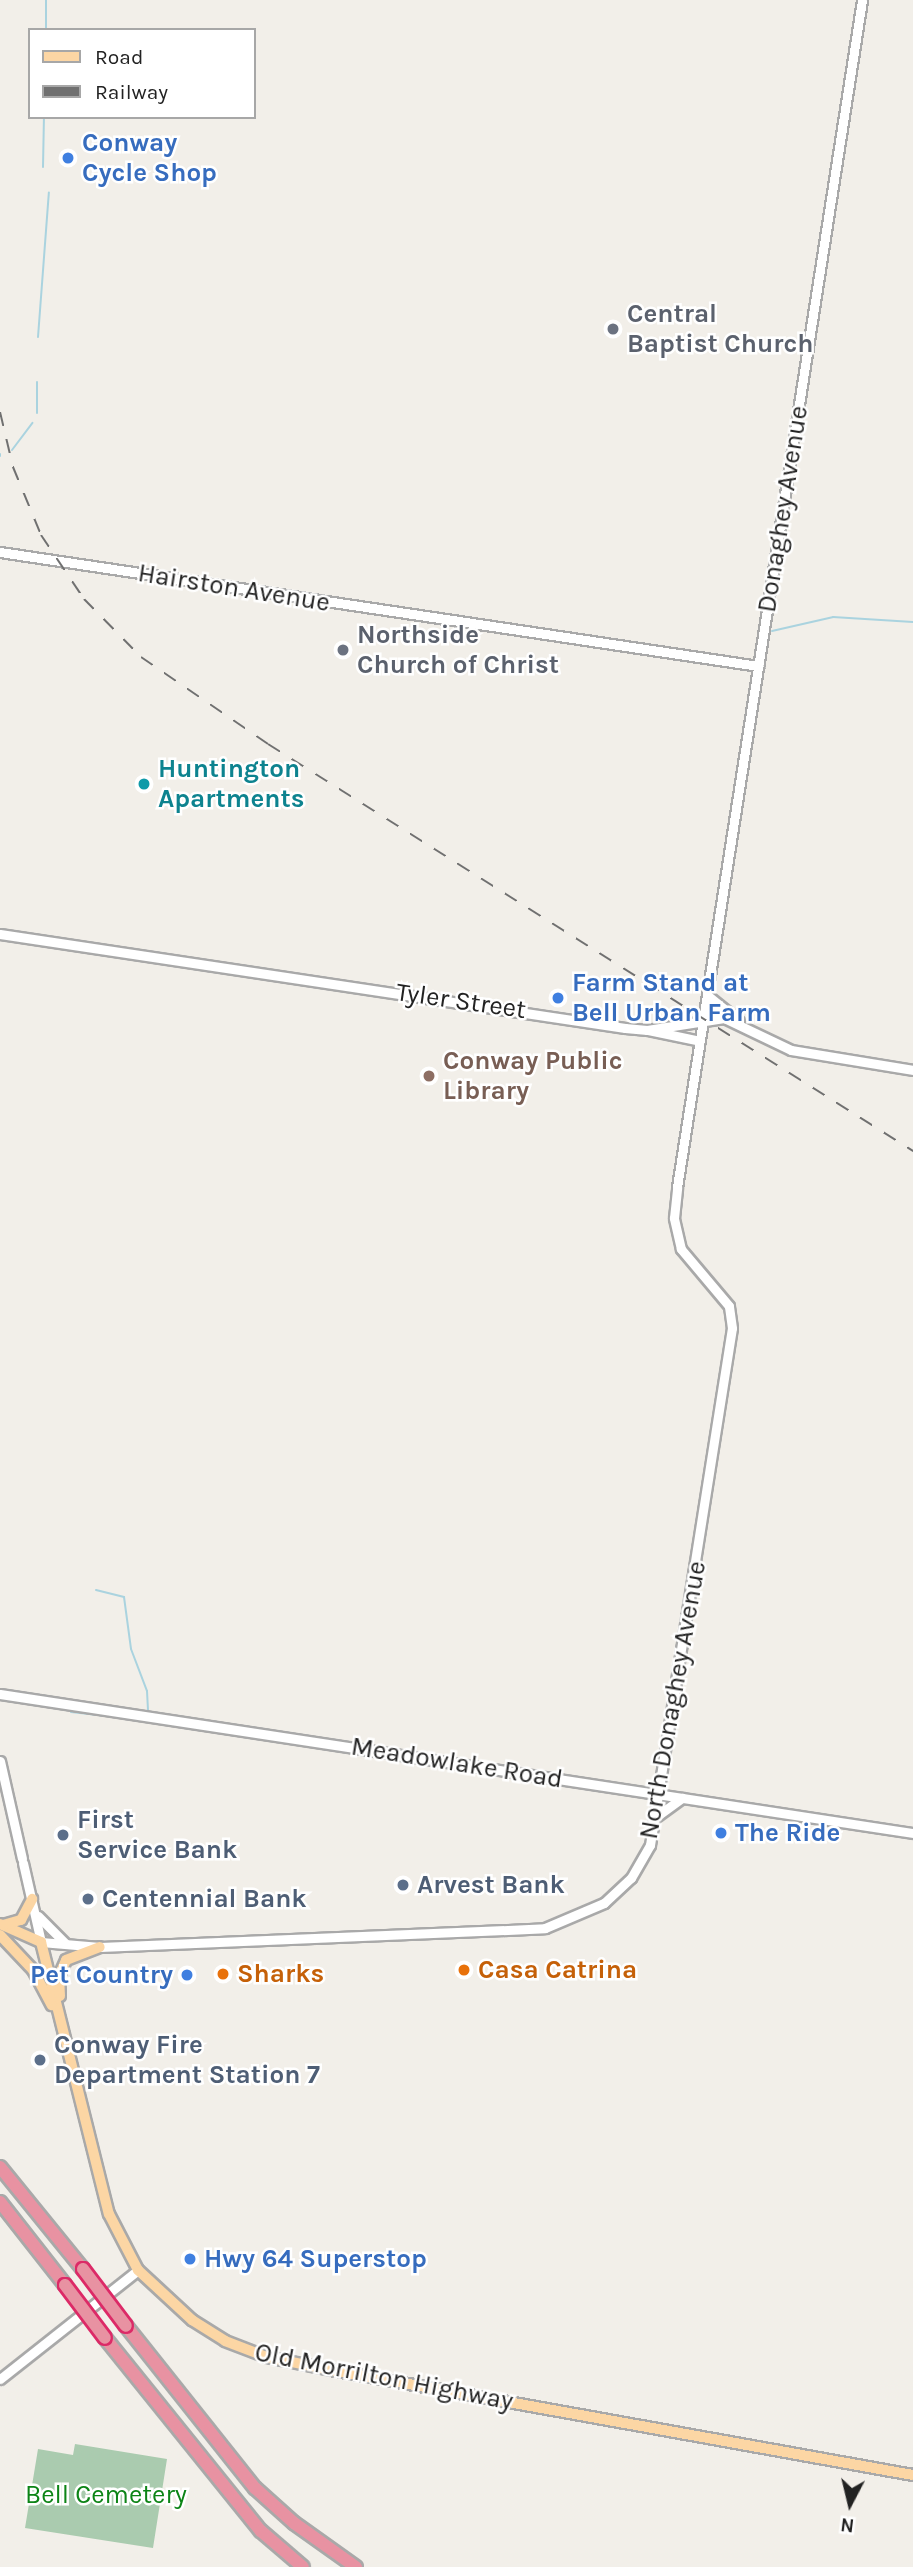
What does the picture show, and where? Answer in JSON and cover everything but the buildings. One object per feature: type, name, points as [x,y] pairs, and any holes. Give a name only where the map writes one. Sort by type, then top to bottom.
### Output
[{"type":"highway","points":[[0,2167],[255,2488],[294,2523],[356,2567]]},
{"type":"highway","points":[[0,2202],[105,2339],[261,2531],[303,2567]]},
{"type":"main road","points":[[1,1928],[21,1920],[33,1905]]},
{"type":"main road","points":[[1,1928],[33,1970],[63,2034]]},
{"type":"main road","points":[[1,1928],[41,1942]]},
{"type":"main road","name":"Old Morrilton Highway","points":[[41,1942],[109,2214],[138,2270],[192,2320],[225,2342],[267,2357],[913,2475]]},
{"type":"main road","points":[[63,2034],[61,1966],[76,1954],[100,1947]]},
{"type":"street","name":"Donaghey Avenue","points":[[703,1018],[862,0]]},
{"type":"street","name":"Hairston Avenue","points":[[0,552],[758,666]]},
{"type":"street","name":"Tyler Street","points":[[0,934],[647,1030],[703,1018],[741,1022],[791,1051],[913,1070]]},
{"type":"street","points":[[707,995],[741,1022]]},
{"type":"street","name":"North Donaghey Avenue","points":[[41,1942],[100,1947],[545,1928],[586,1914],[618,1892],[640,1864],[656,1818],[732,1328],[729,1306],[681,1249],[675,1231],[677,1187],[703,1018]]},
{"type":"street","points":[[647,1030],[700,1041]]},
{"type":"street","name":"Meadowlake Road","points":[[0,1694],[913,1833]]},
{"type":"street","points":[[0,1761],[41,1942]]},
{"type":"street","points":[[656,1818],[683,1797]]},
{"type":"street","points":[[33,1905],[50,1931],[69,1945]]},
{"type":"street","points":[[0,2379],[138,2270]]},
{"type":"green space","name":"Bell Cemetery","points":[[75,2444],[167,2459],[153,2548],[25,2528],[38,2449],[73,2455]]},
{"type":"waterway","points":[[46,0],[46,28]]},
{"type":"waterway","points":[[43,167],[44,119]]},
{"type":"waterway","points":[[38,337],[49,192]]},
{"type":"waterway","points":[[37,382],[37,413]]},
{"type":"waterway","points":[[12,450],[32,423]]},
{"type":"waterway","points":[[772,631],[833,617],[913,622]]},
{"type":"waterway","points":[[96,1590],[124,1597],[131,1649],[147,1691],[148,1712]]},
{"type":"waterway","points":[[71,1712],[144,1720]]},
{"type":"railway","points":[[0,412],[13,467],[41,535],[84,599],[141,657],[268,744],[913,1151]]},
{"type":"place","name":"Conway Cycle Shop","points":[[68,158]]},
{"type":"place","name":"Central Baptist Church","points":[[613,329]]},
{"type":"place","name":"Northside Church of Christ","points":[[343,650]]},
{"type":"place","name":"Huntington Apartments","points":[[144,784]]},
{"type":"place","name":"Farm Stand at Bell Urban Farm","points":[[558,998]]},
{"type":"place","name":"Conway Public Library","points":[[429,1076]]},
{"type":"place","name":"The Ride","points":[[721,1833]]},
{"type":"place","name":"First Service Bank","points":[[63,1835]]},
{"type":"place","name":"Arvest Bank","points":[[403,1885]]},
{"type":"place","name":"Centennial Bank","points":[[88,1899]]},
{"type":"place","name":"Casa Catrina","points":[[464,1970]]},
{"type":"place","name":"Sharks","points":[[223,1974]]},
{"type":"place","name":"Pet Country","points":[[187,1975]]},
{"type":"place","name":"Conway Fire Department Station 7","points":[[40,2060]]},
{"type":"place","name":"Hwy 64 Superstop","points":[[190,2259]]}]
